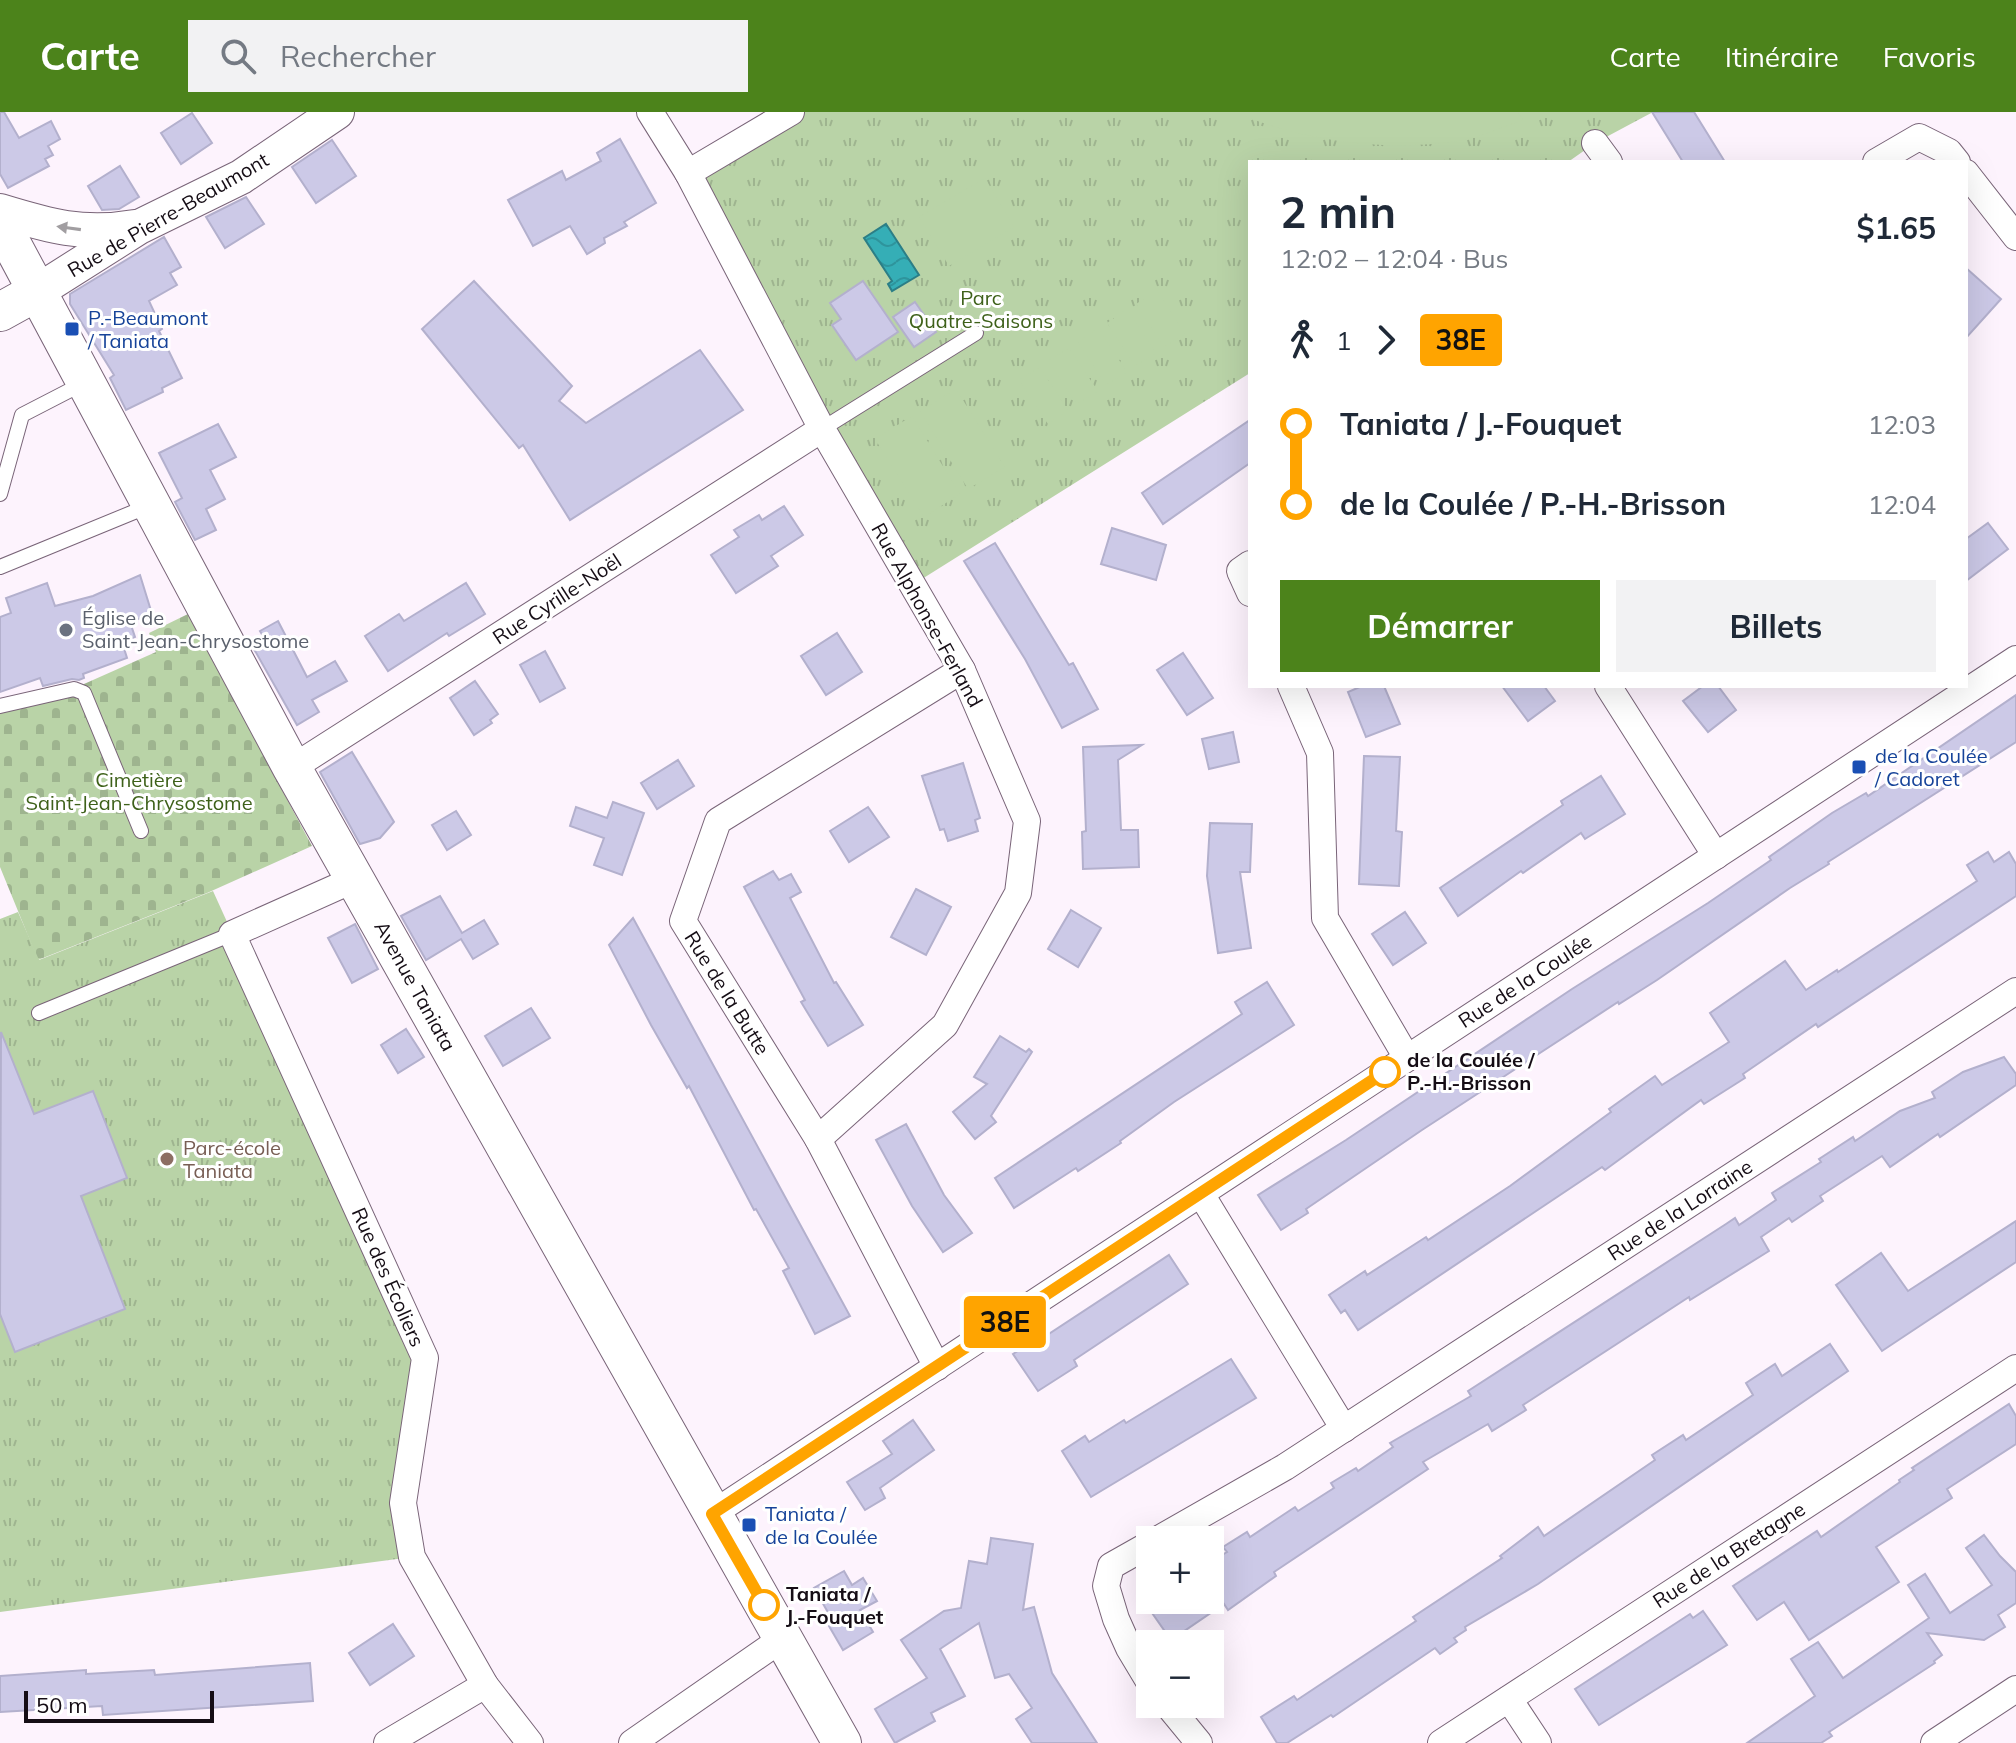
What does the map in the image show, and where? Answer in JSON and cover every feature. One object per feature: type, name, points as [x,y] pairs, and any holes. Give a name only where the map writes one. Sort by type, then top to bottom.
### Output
[{"type":"main road","name":"Avenue Taniata","points":[[0,222],[292,768],[842,1743]]},
{"type":"main road","points":[[0,312],[38,291]]},
{"type":"street","name":"Rue de Pierre-Beaumont","points":[[38,291],[139,227],[241,177],[337,112]]},
{"type":"street","name":"Rue Alphonse-Ferland","points":[[650,112],[688,173],[822,429],[962,670],[1027,821],[1018,893],[945,1025],[818,1139]]},
{"type":"street","points":[[688,173],[791,112]]},
{"type":"street","points":[[1879,160],[1919,137],[1949,152],[1955,160]]},
{"type":"street","points":[[1968,176],[2016,237]]},
{"type":"street","points":[[0,211],[48,225],[102,233],[139,227]]},
{"type":"street","name":"Rue Cyrille-Noël","points":[[292,768],[822,429]]},
{"type":"street","points":[[1248,565],[1240,571],[1248,589]]},
{"type":"street","name":"Rue de la Coulée","points":[[1968,685],[2016,659]]},
{"type":"street","name":"Rue de la Butte","points":[[937,1367],[818,1139],[683,921],[718,821],[962,670]]},
{"type":"street","points":[[1292,688],[1320,753],[1325,918],[1407,1058]]},
{"type":"street","points":[[1609,688],[1716,856]]},
{"type":"street","name":"Rue de la Coulée","points":[[712,1514],[1716,856],[1956,691]]},
{"type":"street","points":[[232,934],[355,879]]},
{"type":"street","name":"Rue des Écoliers","points":[[232,934],[425,1358],[403,1503],[412,1557],[485,1685],[530,1743]]},
{"type":"street","name":"Rue de la Lorraine","points":[[1182,1526],[1285,1467],[2016,991]]},
{"type":"street","points":[[1201,1194],[1344,1429]]},
{"type":"street","name":"Rue de la Bretagne","points":[[1441,1743],[2016,1368]]},
{"type":"street","points":[[1136,1552],[1111,1566],[1106,1586],[1136,1660]]},
{"type":"street","points":[[632,1743],[783,1638]]},
{"type":"street","points":[[387,1743],[485,1685]]},
{"type":"street","points":[[1934,1743],[2016,1689]]},
{"type":"street","points":[[1509,1699],[1538,1743]]},
{"type":"street","points":[[1178,1718],[1199,1743]]},
{"type":"lane","points":[[822,429],[976,333]]},
{"type":"lane","points":[[0,494],[22,415],[86,382]]},
{"type":"lane","points":[[0,567],[152,505]]},
{"type":"lane","points":[[0,706],[74,689],[84,693],[141,831]]},
{"type":"lane","points":[[39,1013],[232,934]]},
{"type":"green space","name":"Parc Quatre-Saisons","points":[[791,112],[1653,112],[1595,143],[1571,160],[1248,160],[1248,374],[914,584],[688,173]]},
{"type":"green space","points":[[1234,112],[1518,112],[1523,120],[1466,140],[1401,145],[1315,137]]},
{"type":"green space","points":[[985,178],[1014,227],[949,266],[919,217]]},
{"type":"green space","points":[[1157,290],[1185,334],[1164,347],[1136,304]]},
{"type":"green space","points":[[1127,309],[1156,353],[1135,366],[1107,323]]},
{"type":"green space","points":[[1098,328],[1127,372],[1106,385],[1078,342]]},
{"type":"green space","points":[[1069,348],[1098,391],[1077,404],[1048,361]]},
{"type":"green space","points":[[1040,367],[1068,410],[1048,424],[1019,380]]},
{"type":"green space","points":[[956,389],[1005,467],[968,489],[920,411]]},
{"type":"green space","points":[[912,416],[960,494],[924,517],[875,439]]},
{"type":"green space","name":"Cimetière Saint-Jean-Chrysostome","points":[[188,614],[312,846],[207,893],[38,960],[0,867],[0,712],[57,696],[156,652],[149,633]]},
{"type":"green space","name":"Parc-école Taniata","points":[[213,891],[425,1358],[412,1557],[0,1612],[0,919],[18,912],[39,960]]},
{"type":"water","points":[[886,224],[919,275],[892,291],[888,284],[892,281],[864,238]]},
{"type":"building","points":[[0,112],[4,112],[19,138],[51,121],[60,139],[48,146],[53,155],[45,159],[49,166],[8,188],[0,174]]},
{"type":"building","points":[[1652,112],[1694,112],[1724,160],[1682,160]]},
{"type":"building","points":[[192,113],[212,143],[181,164],[161,133]]},
{"type":"building","points":[[620,139],[656,203],[624,222],[627,226],[604,238],[605,243],[587,254],[570,226],[533,246],[508,200],[562,171],[566,180],[601,161],[597,153]]},
{"type":"building","points":[[332,140],[356,176],[316,203],[292,167]]},
{"type":"building","points":[[120,166],[139,197],[119,209],[102,210],[88,186]]},
{"type":"building","points":[[246,197],[264,224],[225,248],[206,217]]},
{"type":"building","points":[[164,237],[181,267],[170,273],[177,285],[149,301],[162,329],[159,331],[182,378],[162,388],[163,392],[126,410],[110,378],[114,375],[70,304],[70,294]]},
{"type":"building","points":[[1968,270],[2001,299],[1968,336]]},
{"type":"building","points":[[474,281],[572,386],[559,401],[586,423],[700,350],[743,410],[570,520],[523,445],[519,448],[422,329]]},
{"type":"building","points":[[863,281],[898,332],[856,360],[832,325],[841,319],[830,303]]},
{"type":"building","points":[[915,302],[936,332],[914,347],[893,317]]},
{"type":"building","points":[[1248,421],[1248,464],[1163,524],[1142,493]]},
{"type":"building","points":[[218,424],[236,457],[210,470],[225,499],[206,509],[216,530],[195,540],[175,502],[182,498],[159,453]]},
{"type":"building","points":[[784,506],[803,535],[771,556],[778,566],[736,593],[711,555],[739,537],[734,530],[759,515],[762,520]]},
{"type":"building","points":[[1988,523],[2008,549],[1968,579],[1968,538]]},
{"type":"building","points":[[1112,528],[1166,545],[1156,580],[1101,564]]},
{"type":"building","points":[[995,543],[1069,665],[1073,663],[1098,709],[1062,728],[1025,659],[964,561]]},
{"type":"building","name":"Église de Saint-Jean-Chrysostome","points":[[140,575],[152,614],[130,622],[135,637],[122,642],[127,658],[83,674],[84,678],[79,680],[43,686],[40,678],[0,692],[0,617],[11,613],[6,598],[47,583],[55,606],[93,596]]},
{"type":"building","points":[[466,583],[485,614],[449,636],[447,633],[388,671],[365,636],[399,614],[404,621]]},
{"type":"building","points":[[278,621],[307,677],[335,661],[347,681],[312,700],[319,712],[297,725],[250,642],[263,636],[260,631]]},
{"type":"building","points":[[837,633],[862,672],[826,695],[801,656]]},
{"type":"building","points":[[545,651],[565,688],[540,702],[520,665]]},
{"type":"building","points":[[1183,653],[1213,698],[1187,715],[1157,670]]},
{"type":"building","points":[[475,681],[498,714],[490,720],[492,723],[474,735],[450,698]]},
{"type":"building","points":[[1357,688],[1385,688],[1400,724],[1366,737],[1348,692]]},
{"type":"building","points":[[1503,688],[1545,688],[1555,701],[1528,721]]},
{"type":"building","points":[[1700,688],[1720,688],[1736,710],[1708,732],[1683,701]]},
{"type":"building","points":[[2016,695],[2016,742],[1828,862],[1657,980],[1618,1002],[1422,1130],[1306,1209],[1308,1213],[1281,1230],[1258,1195],[1708,903],[1832,813],[1866,793],[1868,796]]},
{"type":"building","points":[[1233,732],[1239,762],[1209,769],[1202,739]]},
{"type":"building","points":[[1142,745],[1118,760],[1121,830],[1138,830],[1139,867],[1083,869],[1082,832],[1086,831],[1083,747]]},
{"type":"building","points":[[352,752],[394,822],[380,838],[360,844],[320,772]]},
{"type":"building","points":[[1364,756],[1400,757],[1396,831],[1402,832],[1399,886],[1359,884]]},
{"type":"building","points":[[678,760],[694,786],[657,809],[641,783]]},
{"type":"building","points":[[963,763],[980,818],[975,820],[978,831],[948,841],[944,829],[940,830],[922,776]]},
{"type":"building","points":[[1601,776],[1625,814],[1585,839],[1581,833],[1458,916],[1440,888]]},
{"type":"building","points":[[613,802],[644,813],[622,875],[594,865],[604,838],[570,826],[576,807],[607,818]]},
{"type":"building","points":[[868,807],[889,837],[849,862],[830,831]]},
{"type":"building","points":[[456,811],[471,835],[447,850],[432,825]]},
{"type":"building","points":[[1210,823],[1252,824],[1250,872],[1240,872],[1251,948],[1218,953],[1207,876]]},
{"type":"building","points":[[1988,852],[1994,862],[2009,852],[2016,864],[2016,896],[1818,1027],[1816,1024],[1743,1074],[1745,1078],[1704,1104],[1701,1100],[1605,1170],[1602,1167],[1358,1330],[1345,1310],[1341,1313],[1329,1295],[1426,1237],[1428,1240],[1510,1186],[1655,1076],[1662,1085],[1729,1042],[1710,1013],[1785,961],[1806,990],[1838,972],[1977,881],[1967,865]]},
{"type":"building","points":[[773,871],[779,880],[791,874],[801,892],[790,898],[834,983],[863,1025],[828,1046],[801,1002],[805,1000],[744,887]]},
{"type":"building","points":[[916,889],[951,907],[926,955],[891,937]]},
{"type":"building","points":[[440,896],[462,933],[484,920],[498,944],[473,959],[461,939],[426,960],[401,916]]},
{"type":"building","points":[[1071,910],[1101,928],[1078,967],[1048,949]]},
{"type":"building","points":[[1405,912],[1426,943],[1393,965],[1372,934]]},
{"type":"building","points":[[633,918],[850,1316],[815,1334],[783,1271],[789,1268],[609,945]]},
{"type":"building","points":[[355,924],[378,969],[352,983],[328,938]]},
{"type":"building","points":[[1267,982],[1294,1025],[1174,1102],[1121,1143],[1014,1208],[995,1178],[1242,1014],[1235,1002]]},
{"type":"building","points":[[531,1008],[550,1038],[503,1066],[485,1036]]},
{"type":"building","points":[[406,1029],[424,1057],[398,1073],[381,1045]]},
{"type":"building","points":[[1,1032],[34,1114],[93,1091],[127,1178],[81,1196],[125,1309],[15,1352],[0,1314]]},
{"type":"building","points":[[1000,1036],[1026,1052],[1029,1049],[1032,1052],[991,1116],[996,1122],[975,1139],[953,1112],[987,1084],[974,1077]]},
{"type":"building","points":[[2004,1057],[2016,1074],[2016,1085],[1890,1167],[1882,1156],[1820,1196],[1823,1201],[1792,1222],[1789,1218],[1761,1237],[1769,1251],[1690,1300],[1689,1297],[1523,1405],[1526,1410],[1492,1431],[1488,1424],[1423,1462],[1428,1469],[1274,1572],[1276,1576],[1228,1610],[1224,1604],[1224,1554],[1227,1552],[1224,1546],[1247,1532],[1250,1537],[1295,1507],[1298,1511],[1334,1488],[1331,1483],[1356,1468],[1358,1471],[1393,1447],[1390,1443],[1471,1396],[1468,1391],[1735,1218],[1739,1225],[1776,1200],[1772,1193],[1821,1162],[1819,1159],[1853,1137],[1855,1141],[1900,1111],[1935,1098],[1932,1092],[1963,1072]]},
{"type":"building","points":[[906,1124],[944,1195],[972,1233],[943,1252],[912,1206],[876,1140]]},
{"type":"building","points":[[2016,1221],[2016,1262],[1882,1351],[1836,1285],[1881,1253],[1908,1291]]},
{"type":"building","points":[[1169,1255],[1188,1284],[1074,1360],[1077,1366],[1038,1391],[1013,1354],[1038,1341]]},
{"type":"building","points":[[1830,1344],[1848,1371],[1538,1584],[1465,1627],[1466,1630],[1454,1638],[1457,1642],[1440,1654],[1435,1648],[1333,1717],[1331,1715],[1287,1743],[1277,1743],[1261,1717],[1294,1696],[1297,1700],[1416,1621],[1413,1617],[1502,1558],[1500,1556],[1538,1527],[1544,1536],[1655,1460],[1652,1455],[1683,1435],[1686,1440],[1753,1395],[1746,1383],[1775,1364],[1782,1376]]},
{"type":"building","points":[[1231,1359],[1256,1398],[1091,1497],[1062,1451],[1085,1436],[1089,1442],[1124,1420],[1126,1423]]},
{"type":"building","points":[[2009,1404],[2016,1416],[2016,1444],[1947,1489],[1952,1498],[1876,1547],[1899,1582],[1809,1640],[1784,1602],[1757,1620],[1733,1586],[1817,1531],[1821,1537],[1900,1482],[1914,1470],[1912,1468]]},
{"type":"building","points":[[913,1420],[934,1450],[880,1488],[885,1498],[865,1510],[847,1482],[892,1454],[883,1441]]},
{"type":"building","points":[[1984,1535],[2016,1572],[2016,1603],[1998,1615],[2005,1627],[1984,1640],[1927,1633],[1942,1655],[1935,1663],[1829,1732],[1832,1736],[1821,1743],[1747,1743],[1815,1696],[1791,1659],[1818,1642],[1843,1678],[1929,1618],[1908,1585],[1925,1574],[1950,1613],[1992,1585],[1966,1548]]},
{"type":"building","points":[[991,1538],[1033,1544],[1023,1610],[1034,1607],[1052,1673],[1097,1743],[1032,1743],[1016,1719],[1032,1708],[1009,1674],[995,1678],[979,1623],[940,1649],[965,1696],[931,1713],[935,1721],[895,1743],[875,1709],[927,1678],[901,1640],[944,1611],[961,1608],[969,1561],[987,1564]]},
{"type":"building","points":[[844,1571],[852,1585],[863,1578],[877,1601],[860,1610],[873,1632],[843,1650],[829,1626],[834,1623],[814,1588]]},
{"type":"building","points":[[1703,1611],[1727,1645],[1599,1725],[1575,1689],[1690,1614],[1693,1618]]},
{"type":"building","points":[[1153,1614],[1209,1614],[1186,1630],[1164,1630]]},
{"type":"building","points":[[393,1624],[414,1656],[370,1685],[349,1653]]},
{"type":"building","points":[[310,1663],[313,1701],[103,1715],[102,1706],[0,1712],[0,1676],[86,1670],[86,1674],[154,1670],[155,1675]]},
{"type":"bus line","name":"38E","points":[[764,1605],[712,1514],[1385,1072]]},
{"type":"place","name":"P.-Beaumont / Taniata","points":[[72,329]]},
{"type":"place","name":"Église de Saint-Jean-Chrysostome","points":[[66,630]]},
{"type":"place","name":"de la Coulée / Cadoret","points":[[1859,767]]},
{"type":"place","name":"de la Coulée / P.-H.-Brisson","points":[[1385,1072]]},
{"type":"place","name":"Parc-école Taniata","points":[[167,1159]]},
{"type":"place","name":"Taniata / de la Coulée","points":[[749,1525]]},
{"type":"place","name":"Taniata / J.-Fouquet","points":[[764,1605]]}]
